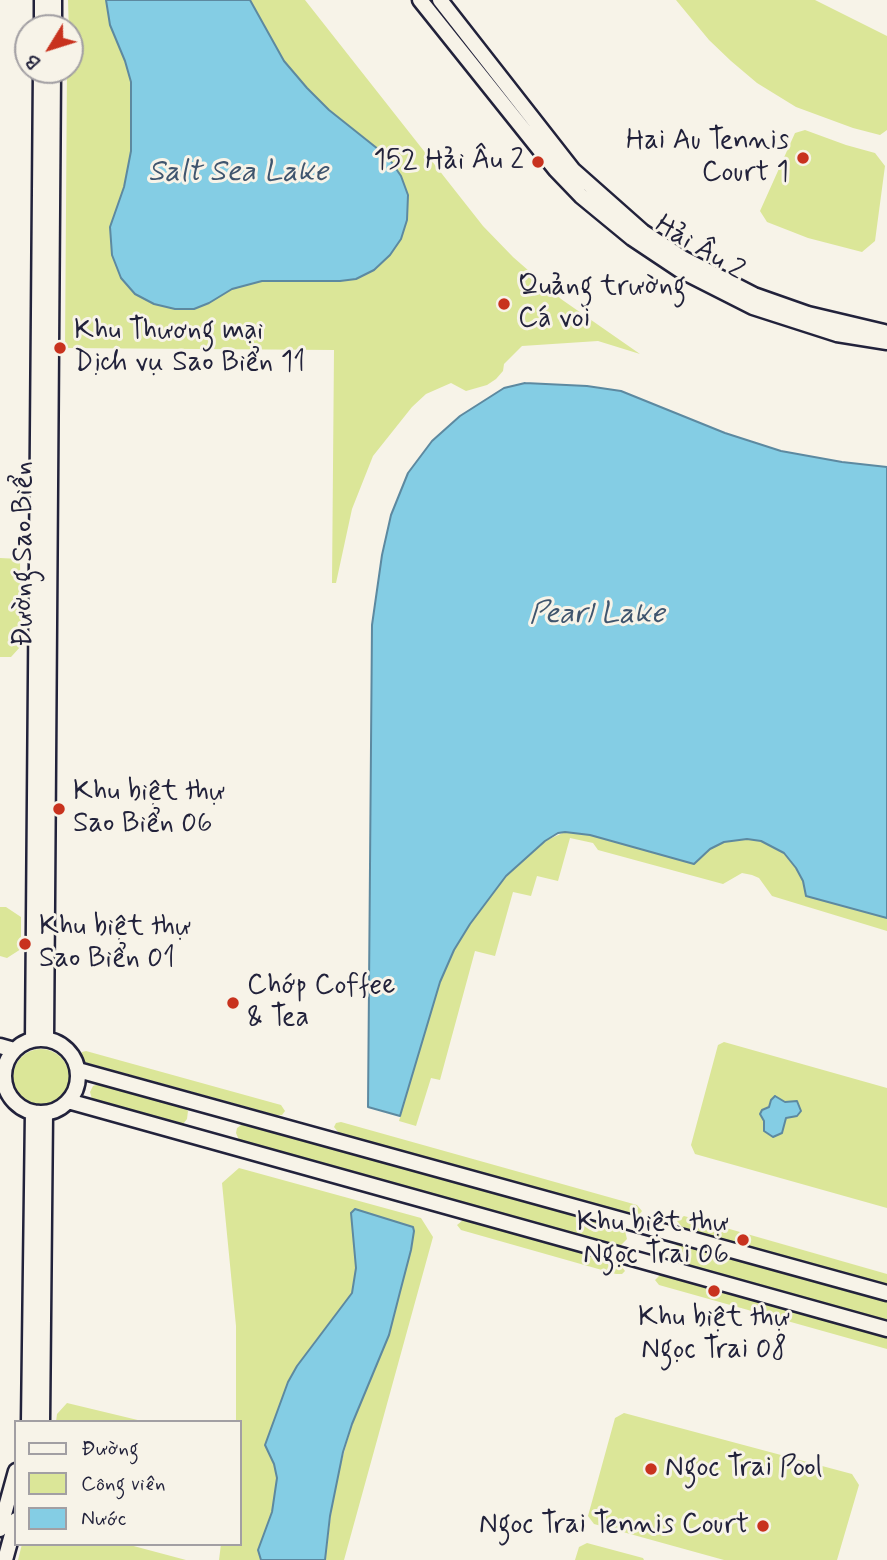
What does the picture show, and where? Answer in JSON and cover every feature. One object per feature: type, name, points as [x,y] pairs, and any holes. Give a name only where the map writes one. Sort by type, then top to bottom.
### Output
[{"type":"street","name":"Hải Âu 2","points":[[420,0],[556,170],[581,196],[632,237],[680,270],[753,307],[837,334],[887,342]]},
{"type":"street","name":"Hải Âu 2","points":[[440,0],[573,170],[643,232],[684,259],[754,295],[808,314],[876,332],[887,332]]},
{"type":"street","name":"Đường Sao Biển","points":[[42,84],[47,131]]},
{"type":"street","name":"Đường Sao Biển","points":[[40,1040],[47,131],[52,84]]},
{"type":"street","points":[[40,1040],[58,1043],[69,1052],[78,1070],[77,1084],[68,1101],[58,1109],[39,1112],[17,1104],[2,1083],[7,1048],[40,1040]]},
{"type":"street","points":[[78,1070],[887,1293]]},
{"type":"street","points":[[68,1101],[887,1329]]},
{"type":"street","points":[[29,1420],[39,1112]]},
{"type":"street","points":[[39,1112],[42,1420]]},
{"type":"street","points":[[0,1529],[14,1478]]},
{"type":"street","points":[[5,1560],[14,1527]]},
{"type":"green space","points":[[68,0],[305,0],[483,226],[513,257],[561,299],[640,354],[598,341],[522,346],[504,364],[503,371],[496,379],[487,385],[466,391],[451,383],[426,394],[412,407],[373,456],[352,509],[336,583],[332,583],[334,350],[65,348],[67,84],[84,84],[84,14],[68,14]]},
{"type":"green space","points":[[676,0],[815,0],[887,36],[887,130],[880,135],[853,128],[796,107],[757,83],[709,40]]},
{"type":"green space","points":[[805,130],[875,153],[885,166],[875,241],[862,252],[808,238],[767,222],[760,211],[795,133]]},
{"type":"green space","points":[[0,558],[20,559],[21,646],[11,657],[0,657]]},
{"type":"green space","points":[[565,832],[590,835],[694,864],[710,849],[724,842],[747,839],[761,841],[784,853],[797,868],[806,896],[887,918],[887,931],[772,896],[759,878],[752,875],[742,873],[723,884],[598,850],[593,843],[570,838],[558,881],[537,876],[531,896],[513,892],[495,956],[475,951],[440,1080],[431,1078],[416,1126],[399,1121],[440,982],[454,950],[506,876],[545,841]]},
{"type":"green space","points":[[0,907],[6,907],[21,917],[21,949],[7,958],[0,956]]},
{"type":"green space","points":[[724,1042],[887,1088],[887,1208],[695,1154],[691,1145],[718,1045]]},
{"type":"green space","points":[[41,1049],[52,1051],[61,1057],[67,1066],[67,1088],[61,1097],[52,1103],[41,1105],[30,1103],[21,1097],[15,1088],[13,1077],[15,1066],[21,1057],[30,1051]]},
{"type":"green space","points":[[86,1051],[281,1105],[285,1111],[282,1115],[276,1115],[84,1062],[80,1056]]},
{"type":"green space","points":[[102,1083],[182,1105],[188,1111],[187,1119],[183,1124],[176,1125],[97,1103],[90,1092],[93,1086]]},
{"type":"green space","points":[[341,1122],[637,1205],[642,1211],[639,1215],[634,1215],[339,1133],[334,1127]]},
{"type":"green space","points":[[244,1123],[618,1226],[625,1231],[627,1239],[621,1245],[613,1245],[245,1144],[239,1140],[236,1133],[237,1128]]},
{"type":"green space","points":[[239,1168],[421,1218],[433,1237],[344,1560],[325,1560],[335,1485],[352,1424],[389,1335],[414,1231],[351,1213],[356,1268],[352,1293],[312,1345],[288,1382],[265,1445],[277,1478],[272,1512],[258,1550],[261,1560],[219,1560],[221,1546],[242,1546],[242,1420],[236,1420],[236,1326],[222,1183]]},
{"type":"green space","points":[[684,1216],[887,1274],[887,1285],[683,1228],[677,1221]]},
{"type":"green space","points":[[463,1220],[620,1264],[625,1271],[616,1274],[461,1230],[457,1225]]},
{"type":"green space","points":[[682,1244],[887,1300],[887,1321],[675,1262],[671,1252],[675,1246]]},
{"type":"green space","points":[[660,1275],[887,1338],[887,1349],[659,1285],[655,1280]]},
{"type":"green space","points":[[67,1403],[138,1420],[56,1420],[57,1414]]},
{"type":"green space","points":[[624,1413],[852,1474],[859,1485],[837,1560],[724,1560],[594,1524],[588,1516],[615,1418]]},
{"type":"green space","points":[[587,1543],[644,1560],[575,1560],[579,1547]]},
{"type":"green space","points":[[22,1546],[134,1546],[186,1560],[18,1560]]},
{"type":"water","name":"Salt Sea Lake","points":[[106,0],[250,0],[284,61],[307,88],[329,110],[388,157],[401,176],[408,195],[407,220],[401,239],[390,255],[374,270],[356,279],[262,281],[232,289],[194,309],[175,309],[154,304],[135,294],[121,278],[112,255],[110,227],[124,187],[131,151],[131,82],[110,25]]},
{"type":"water","name":"Pearl Lake","points":[[525,383],[587,386],[621,391],[725,433],[781,451],[887,467],[887,918],[806,896],[803,881],[784,853],[761,841],[747,839],[724,842],[710,849],[694,864],[590,835],[558,833],[545,841],[506,876],[454,950],[440,982],[400,1116],[368,1107],[372,625],[382,555],[391,515],[408,473],[432,441],[460,416],[504,388]]},
{"type":"water","points":[[775,1096],[785,1102],[797,1101],[801,1111],[797,1116],[786,1118],[782,1133],[773,1137],[764,1131],[764,1121],[760,1114],[769,1107]]},
{"type":"water","points":[[355,1209],[413,1227],[411,1250],[389,1335],[343,1452],[330,1516],[325,1560],[261,1560],[258,1550],[272,1512],[277,1478],[265,1445],[288,1382],[297,1366],[352,1293],[356,1268],[351,1213]]},
{"type":"place","name":"Hai Au Tennis Court 1","points":[[803,158]]},
{"type":"place","name":"152 Hải Âu 2","points":[[538,162]]},
{"type":"place","name":"Quảng trường Cá voi","points":[[504,304]]},
{"type":"place","name":"Khu Thương mại Dịch vụ Sao Biển 11","points":[[60,348]]},
{"type":"place","name":"Khu biệt thự Sao Biển 06","points":[[59,809]]},
{"type":"place","name":"Khu biệt thự Sao Biển 01","points":[[25,944]]},
{"type":"place","name":"Chớp Coffee & Tea","points":[[233,1003]]},
{"type":"place","name":"Khu biệt thự Ngọc Trai 06","points":[[743,1240]]},
{"type":"place","name":"Khu biệt thự Ngọc Trai 08","points":[[714,1291]]},
{"type":"place","name":"Ngoc Trai Pool","points":[[651,1469]]},
{"type":"place","name":"Ngoc Trai Tennis Court","points":[[763,1526]]}]
